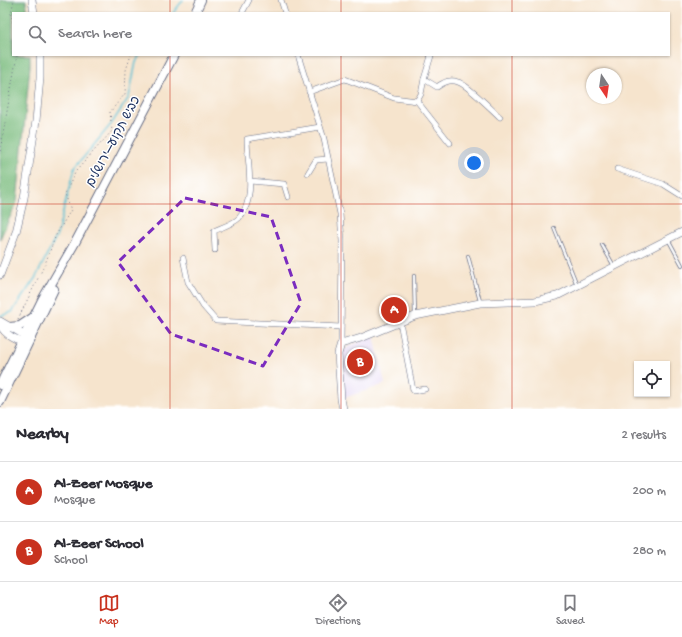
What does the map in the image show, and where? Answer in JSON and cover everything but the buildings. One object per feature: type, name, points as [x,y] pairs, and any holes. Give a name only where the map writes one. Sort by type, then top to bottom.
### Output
[{"type":"main road","points":[[195,12],[201,0]]},
{"type":"main road","name":"כביש תקוע–ירושלים","points":[[0,385],[173,56]]},
{"type":"main road","name":"כביש תקוע–ירושלים","points":[[0,402],[34,316],[76,241]]},
{"type":"main road","points":[[9,327],[20,326],[34,316]]},
{"type":"street","points":[[32,0],[34,12]]},
{"type":"street","points":[[243,12],[249,0]]},
{"type":"street","points":[[282,0],[285,12]]},
{"type":"street","points":[[0,275],[16,232],[24,198],[36,115],[40,78],[40,56]]},
{"type":"street","points":[[298,56],[320,127],[340,214],[342,242],[341,344],[338,354],[343,409]]},
{"type":"street","points":[[417,102],[421,94],[431,56]]},
{"type":"street","points":[[309,92],[345,79],[394,98],[417,102],[450,143]]},
{"type":"street","points":[[424,79],[437,87],[446,81],[459,82],[500,117]]},
{"type":"street","points":[[215,250],[214,231],[238,219],[247,205],[250,180],[248,139],[320,127]]},
{"type":"street","points":[[308,173],[316,160],[328,159]]},
{"type":"street","points":[[617,169],[663,184],[682,196]]},
{"type":"street","points":[[250,180],[284,184],[288,197]]},
{"type":"street","points":[[341,344],[361,338],[415,316],[480,304],[535,302],[557,296],[682,232]]},
{"type":"street","points":[[183,258],[188,282],[203,306],[216,321],[341,327]]},
{"type":"street","points":[[0,321],[25,339]]},
{"type":"street","points":[[400,322],[413,390],[425,389]]},
{"type":"street","points":[[0,325],[5,332],[25,339]]},
{"type":"lane","points":[[554,228],[577,286]]},
{"type":"lane","points":[[668,239],[682,265]]},
{"type":"lane","points":[[602,245],[614,267]]},
{"type":"lane","points":[[468,256],[480,304]]},
{"type":"lane","points":[[414,276],[415,316]]},
{"type":"path","points":[[12,18],[11,13],[14,0]]},
{"type":"path","points":[[0,151],[17,56]]},
{"type":"path","points":[[18,320],[45,264],[56,235],[71,210],[65,194],[76,171],[112,131],[110,112],[125,94],[126,70],[131,56]]},
{"type":"highlighted area","points":[[185,198],[271,217],[301,303],[263,366],[171,334],[118,262]]},
{"type":"shaded area","points":[[374,336],[385,384],[344,398],[340,356],[344,350],[352,345]]},
{"type":"green space","points":[[0,0],[26,0],[27,12],[12,12],[12,56],[30,56],[17,202],[0,239]]},
{"type":"waterway","points":[[174,12],[183,0]]},
{"type":"waterway","points":[[0,316],[12,312],[36,277],[57,235],[74,169],[112,123],[129,97],[136,62],[140,56]]},
{"type":"place","name":"Al-Zeer Mosque","points":[[394,310]]},
{"type":"place","name":"Al-Zeer School","points":[[360,362]]}]
